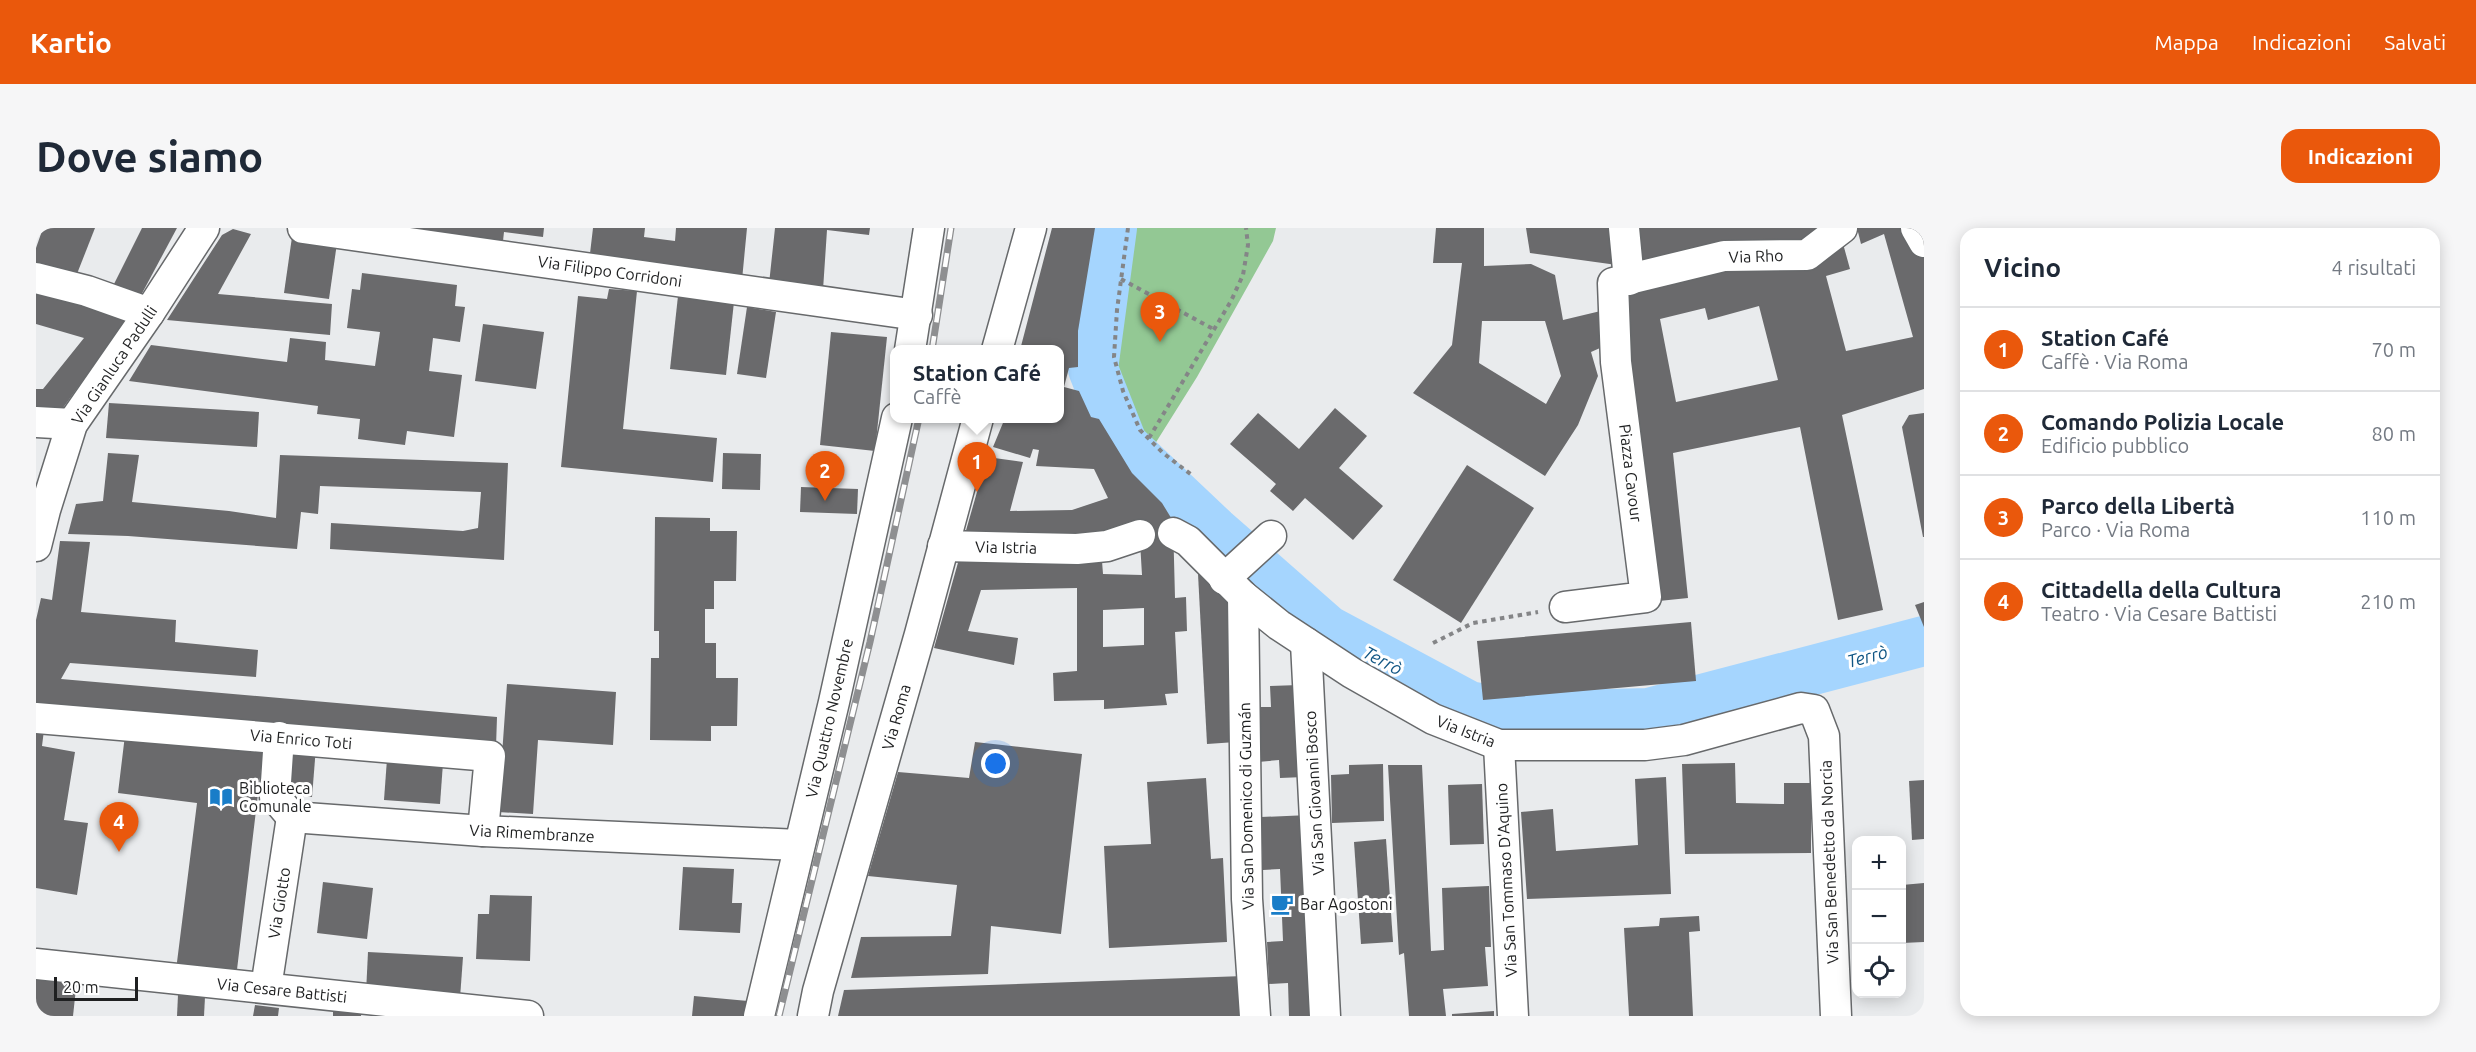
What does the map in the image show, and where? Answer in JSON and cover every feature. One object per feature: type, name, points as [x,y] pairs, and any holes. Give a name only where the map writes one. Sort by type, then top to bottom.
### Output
[{"type":"street","name":"Via Gianluca Padulli","points":[[36,546],[72,424],[149,313],[204,228]]},
{"type":"street","name":"Via Filippo Corridoni","points":[[303,228],[917,315]]},
{"type":"street","points":[[911,345],[929,228]]},
{"type":"street","points":[[998,345],[1031,228]]},
{"type":"street","points":[[1624,228],[1629,280]]},
{"type":"street","name":"Via Rho","points":[[1629,280],[1724,256],[1807,255],[1842,228]]},
{"type":"street","points":[[1916,228],[1924,242]]},
{"type":"street","points":[[36,278],[87,291],[149,313]]},
{"type":"street","name":"Piazza Cavour","points":[[1565,608],[1646,597],[1616,362],[1613,283],[1629,280]]},
{"type":"street","points":[[36,422],[72,424]]},
{"type":"street","name":"Via Quattro Novembre","points":[[759,1016],[834,702],[896,423]]},
{"type":"street","name":"Via Roma","points":[[813,1016],[818,991],[977,423]]},
{"type":"street","name":"Via Istria","points":[[1173,533],[1188,541],[1234,587],[1279,625],[1352,673],[1433,719],[1499,745],[1645,745],[1684,740],[1801,708],[1814,710]]},
{"type":"street","name":"Via Istria","points":[[943,546],[1077,549],[1107,546],[1140,536]]},
{"type":"street","points":[[1234,587],[1271,536]]},
{"type":"street","name":"Via San Domenico di Guzmán","points":[[1234,587],[1247,899],[1255,1016]]},
{"type":"street","name":"Via San Giovanni Bosco","points":[[1306,643],[1325,1016]]},
{"type":"street","name":"Via San Benedetto da Norcia","points":[[1814,710],[1824,736],[1836,1016]]},
{"type":"street","name":"Via Enrico Toti","points":[[36,718],[490,756],[483,831]]},
{"type":"street","name":"Via Giotto","points":[[279,737],[284,807],[283,998]]},
{"type":"street","name":"Via San Tommaso D'Aquino","points":[[1499,745],[1513,1016]]},
{"type":"street","name":"Via Rimembranze","points":[[284,807],[483,831],[799,845]]},
{"type":"street","name":"Via Cesare Battisti","points":[[36,964],[283,998],[528,1016]]},
{"type":"path","points":[[1128,228],[1113,357],[1122,391],[1140,430],[1163,453],[1193,476]]},
{"type":"path","points":[[1148,438],[1215,330],[1243,275],[1248,245],[1246,228]]},
{"type":"path","points":[[1121,279],[1215,330]]},
{"type":"path","points":[[1433,643],[1473,623],[1565,608]]},
{"type":"green space","points":[[1120,228],[1276,228],[1273,241],[1197,377],[1148,455],[1120,412],[1107,379],[1104,362],[1103,328]]},
{"type":"building","points":[[43,228],[95,228],[73,284],[36,272],[36,248]]},
{"type":"building","points":[[142,228],[177,228],[139,299],[110,292]]},
{"type":"building","points":[[380,228],[544,228],[543,237],[504,232],[502,250]]},
{"type":"building","points":[[593,228],[645,228],[644,237],[675,241],[676,228],[747,228],[742,280],[589,262]]},
{"type":"building","points":[[775,228],[870,228],[869,235],[827,230],[823,290],[769,284]]},
{"type":"building","points":[[1052,228],[1095,228],[1078,331],[1078,367],[1069,368],[1064,387],[1064,345],[1021,345]]},
{"type":"building","points":[[1436,228],[1484,228],[1484,266],[1531,264],[1555,275],[1563,320],[1609,309],[1609,344],[1591,352],[1598,376],[1578,425],[1545,476],[1413,393],[1452,345],[1462,263],[1433,263]],"holes":[[[1482,321],[1545,321],[1561,376],[1546,404],[1479,363]]]},
{"type":"building","points":[[1526,228],[1615,228],[1617,265],[1530,253]]},
{"type":"building","points":[[1631,228],[1828,228],[1802,245],[1651,267],[1634,253]]},
{"type":"building","points":[[1857,228],[1910,228],[1924,258],[1924,389],[1842,415],[1883,610],[1838,620],[1800,427],[1673,453],[1688,598],[1659,601],[1623,300],[1650,283],[1842,240],[1850,269],[1826,276],[1846,351],[1913,337],[1884,234],[1861,244]],"holes":[[[1759,306],[1778,380],[1676,402],[1660,319],[1705,308],[1708,320]]]},
{"type":"building","points":[[233,229],[251,234],[218,294],[332,304],[330,335],[167,320],[222,235]]},
{"type":"building","points":[[292,237],[337,243],[329,299],[284,293]]},
{"type":"building","points":[[362,273],[457,285],[455,306],[465,307],[460,342],[433,338],[429,371],[462,375],[454,437],[407,431],[405,445],[358,439],[360,419],[317,414],[318,406],[129,381],[151,345],[287,362],[290,338],[326,342],[325,360],[375,366],[380,332],[347,328],[352,289],[360,290]]},
{"type":"building","points":[[36,284],[131,314],[60,412],[36,411],[36,389],[43,389],[84,338],[36,324]]},
{"type":"building","points":[[609,289],[637,291],[623,429],[717,438],[713,482],[561,467],[578,296],[607,299]]},
{"type":"building","points":[[678,296],[734,302],[726,375],[670,369]]},
{"type":"building","points":[[747,307],[776,312],[766,378],[737,374]]},
{"type":"building","points":[[483,324],[544,332],[536,389],[475,381]]},
{"type":"building","points":[[831,332],[887,337],[875,451],[820,445]]},
{"type":"building","points":[[1064,387],[1079,391],[1091,417],[1099,419],[1132,473],[1162,503],[1173,521],[1175,598],[1186,597],[1187,631],[1175,632],[1178,693],[1165,694],[1167,705],[1104,709],[1104,700],[1054,701],[1053,673],[1077,671],[1077,588],[981,590],[968,631],[1018,638],[1014,665],[934,648],[959,559],[1102,561],[1103,574],[1142,575],[1139,525],[1078,543],[963,541],[987,457],[1023,462],[1010,511],[1072,510],[1108,498],[1094,469],[1036,466],[1039,450],[1033,449],[1030,458],[993,447],[1003,423],[1064,423]],"holes":[[[1144,608],[1144,645],[1103,647],[1103,610]]]},
{"type":"building","points":[[109,403],[259,412],[257,447],[106,438]]},
{"type":"building","points":[[1335,408],[1367,436],[1339,468],[1383,506],[1353,540],[1305,498],[1293,511],[1270,491],[1276,484],[1230,444],[1258,413],[1299,449]]},
{"type":"building","points":[[1924,413],[1923,537],[1902,427],[1909,415]]},
{"type":"building","points":[[108,453],[139,455],[132,502],[276,518],[280,455],[508,463],[504,560],[330,549],[331,523],[463,531],[478,528],[481,492],[320,486],[318,514],[301,512],[297,549],[128,536],[68,534],[76,504],[103,501]]},
{"type":"building","points":[[723,453],[761,454],[760,490],[722,489]]},
{"type":"building","points":[[1467,465],[1534,508],[1461,623],[1393,580]]},
{"type":"building","points":[[801,487],[858,489],[857,514],[800,512]]},
{"type":"building","points":[[655,517],[710,518],[710,531],[737,531],[736,581],[714,581],[714,609],[705,609],[705,643],[716,643],[716,678],[738,678],[737,726],[711,726],[711,741],[650,740],[651,658],[659,658],[659,631],[654,631]]},
{"type":"building","points":[[60,541],[90,542],[81,612],[176,620],[175,642],[258,650],[256,677],[70,663],[61,679],[497,717],[496,747],[36,708],[36,620],[41,598],[52,600]]},
{"type":"building","points":[[1198,574],[1211,576],[1233,598],[1236,742],[1207,744]]},
{"type":"building","points":[[1924,602],[1924,627],[1915,605]]},
{"type":"building","points":[[1691,622],[1696,681],[1483,700],[1477,641]]},
{"type":"building","points":[[507,684],[616,692],[613,745],[538,740],[533,814],[498,812]]},
{"type":"building","points":[[1299,685],[1304,777],[1280,778],[1279,760],[1258,762],[1256,707],[1271,707],[1270,686]]},
{"type":"building","points":[[36,729],[44,730],[42,746],[75,752],[64,820],[88,823],[77,895],[36,888]]},
{"type":"building","points":[[125,735],[263,752],[236,978],[176,970],[197,803],[118,793]]},
{"type":"building","points":[[975,742],[1082,754],[1061,934],[991,926],[988,974],[851,978],[861,937],[951,936],[957,885],[868,876],[898,772],[969,778]]},
{"type":"building","points":[[287,745],[316,747],[312,797],[283,795]]},
{"type":"building","points":[[387,759],[443,763],[440,804],[384,800]]},
{"type":"building","points":[[1735,763],[1736,803],[1784,804],[1784,783],[1811,783],[1811,853],[1685,854],[1682,764]]},
{"type":"building","points":[[1383,764],[1384,821],[1332,823],[1331,775],[1349,774],[1349,765]]},
{"type":"building","points":[[1388,765],[1422,765],[1431,951],[1444,950],[1442,888],[1489,886],[1491,947],[1485,947],[1488,986],[1443,989],[1446,1016],[1409,1016],[1404,953],[1399,955]]},
{"type":"building","points":[[1666,777],[1671,894],[1527,899],[1521,812],[1553,809],[1556,851],[1638,845],[1635,779]]},
{"type":"building","points":[[1206,778],[1211,859],[1223,858],[1227,942],[1109,948],[1104,846],[1151,844],[1147,782]]},
{"type":"building","points":[[1924,780],[1924,839],[1912,840],[1909,781]]},
{"type":"building","points":[[1482,784],[1484,844],[1450,845],[1448,785]]},
{"type":"building","points":[[1309,815],[1317,1016],[1289,1016],[1288,983],[1269,984],[1267,942],[1283,941],[1280,869],[1263,870],[1261,817]]},
{"type":"building","points":[[1386,839],[1393,942],[1361,944],[1354,842]]},
{"type":"building","points":[[683,867],[734,869],[732,903],[742,903],[740,933],[679,930]]},
{"type":"building","points":[[323,882],[373,888],[367,939],[317,933]]},
{"type":"building","points":[[1924,883],[1924,942],[1906,943],[1906,885]]},
{"type":"building","points":[[490,895],[532,896],[530,961],[476,959],[478,914],[489,914]]},
{"type":"building","points":[[1699,916],[1700,931],[1689,932],[1693,1016],[1629,1016],[1624,928],[1659,926],[1660,918]]},
{"type":"building","points":[[368,952],[463,957],[460,998],[366,993]]},
{"type":"building","points":[[36,974],[77,979],[73,1016],[36,1016]]},
{"type":"building","points":[[1244,976],[1247,1016],[838,1016],[844,990]]},
{"type":"building","points":[[178,995],[205,997],[204,1016],[177,1016]]},
{"type":"building","points":[[694,996],[748,1001],[746,1016],[692,1016]]},
{"type":"building","points":[[255,1005],[279,1008],[278,1016],[253,1016]]},
{"type":"building","points":[[333,1006],[362,1008],[361,1016],[333,1016]]},
{"type":"building","points":[[1494,1011],[1494,1016],[1452,1016],[1452,1014]]},
{"type":"waterway","name":"Terrò","points":[[1112,228],[1093,369],[1123,445],[1214,531],[1327,630],[1469,706],[1526,716],[1649,713],[1924,641]]},
{"type":"railway","points":[[933,345],[951,228]]},
{"type":"railway","points":[[779,1016],[870,642],[918,423]]},
{"type":"place","name":"Parco della Libertà","points":[[1160,342]]},
{"type":"place","name":"Station Café","points":[[977,492]]},
{"type":"place","name":"Comando Polizia Locale","points":[[825,501]]},
{"type":"place","name":"Biblioteca Comunale","points":[[221,797]]},
{"type":"place","name":"Cittadella della Cultura","points":[[119,852]]},
{"type":"place","name":"Bar Agostoni","points":[[1282,904]]}]
